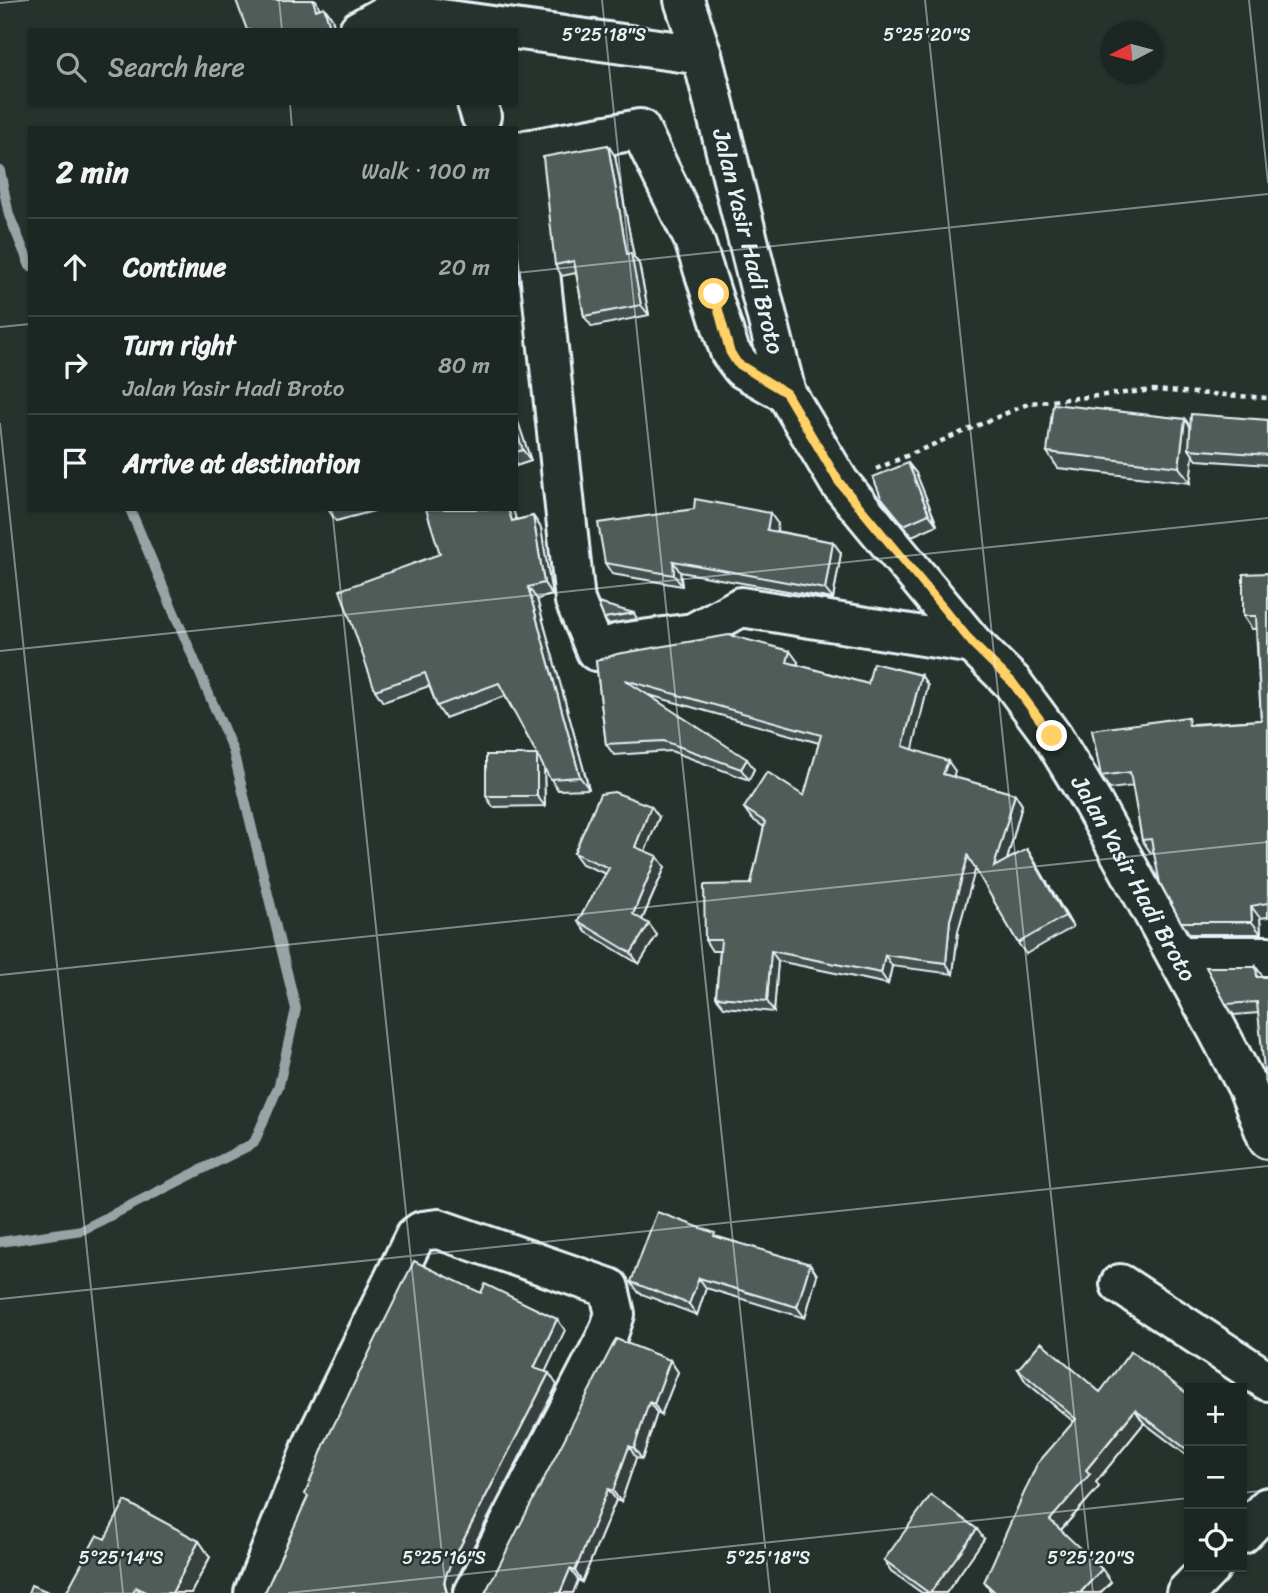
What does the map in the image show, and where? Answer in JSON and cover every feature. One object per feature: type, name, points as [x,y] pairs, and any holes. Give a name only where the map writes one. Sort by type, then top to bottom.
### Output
[{"type":"street","name":"Jalan Yasir Hadi Broto","points":[[684,0],[702,55],[786,393],[839,482],[973,644],[1012,682],[1052,736],[1177,956],[1248,1088],[1268,1139]]},
{"type":"street","points":[[378,14],[445,16],[702,55]]},
{"type":"street","points":[[786,393],[742,368],[730,352],[694,240],[640,129],[527,150],[575,601],[596,651],[620,643],[693,633],[741,607],[973,644]]},
{"type":"street","points":[[1177,956],[1268,956]]},
{"type":"street","points":[[254,1593],[313,1445],[415,1236],[422,1231],[438,1230],[609,1288],[615,1314],[608,1334],[474,1593]]},
{"type":"street","points":[[1120,1284],[1268,1381]]},
{"type":"street","points":[[1247,1529],[1268,1507]]},
{"type":"street","points":[[1186,1593],[1206,1572]]},
{"type":"path","points":[[839,482],[920,452],[963,429],[1030,402],[1153,390],[1268,398]]},
{"type":"building","points":[[236,0],[313,0],[316,10],[324,7],[330,28],[246,28]]},
{"type":"building","points":[[608,145],[627,254],[631,253],[641,305],[584,316],[574,261],[555,265],[543,157]]},
{"type":"building","points":[[1053,404],[1185,419],[1179,467],[1047,452]]},
{"type":"building","points":[[1191,414],[1268,420],[1268,455],[1189,449]]},
{"type":"building","points":[[518,436],[523,450],[518,451]]},
{"type":"building","points":[[908,463],[929,514],[904,525],[881,497],[873,477]]},
{"type":"building","points":[[695,499],[770,513],[767,530],[833,542],[825,589],[673,561],[674,575],[605,563],[598,523],[694,509]]},
{"type":"building","points":[[427,511],[509,511],[512,521],[533,516],[544,583],[528,587],[580,777],[550,779],[499,683],[437,706],[425,673],[375,690],[340,590],[440,554]]},
{"type":"building","points":[[1268,573],[1268,903],[1251,906],[1252,922],[1181,922],[1160,883],[1151,839],[1142,840],[1130,772],[1101,776],[1092,730],[1188,717],[1189,725],[1261,720],[1256,616],[1243,616],[1243,574]]},
{"type":"building","points":[[598,603],[634,613],[604,618]]},
{"type":"building","points":[[729,635],[790,651],[787,662],[868,684],[873,663],[921,675],[903,746],[948,761],[943,774],[1015,794],[994,867],[1027,849],[1065,916],[1018,943],[968,856],[950,920],[946,963],[885,955],[881,973],[771,951],[767,1001],[716,997],[721,940],[705,940],[704,885],[751,884],[765,822],[744,808],[767,772],[804,796],[821,735],[625,680],[747,759],[741,769],[664,741],[606,744],[596,661],[617,654]]},
{"type":"building","points":[[486,755],[537,755],[537,796],[486,796]]},
{"type":"building","points":[[614,792],[651,806],[635,847],[657,856],[633,914],[649,924],[631,953],[578,921],[609,868],[574,853],[600,794]]},
{"type":"building","points":[[1206,967],[1256,967],[1257,977],[1268,977],[1268,1088],[1257,1002],[1226,1004]]},
{"type":"building","points":[[657,1212],[715,1233],[714,1236],[810,1264],[797,1307],[699,1278],[689,1304],[631,1282]]},
{"type":"building","points":[[414,1261],[481,1293],[485,1284],[557,1319],[534,1368],[549,1373],[447,1572],[444,1582],[447,1593],[263,1593],[308,1496],[305,1494],[325,1443]]},
{"type":"building","points":[[616,1339],[670,1360],[654,1404],[649,1402],[634,1448],[629,1446],[613,1491],[608,1489],[575,1571],[570,1569],[560,1593],[485,1593]]},
{"type":"building","points":[[1041,1342],[1100,1392],[1131,1351],[1184,1391],[1184,1447],[1135,1410],[1086,1470],[1090,1474],[1050,1520],[1102,1569],[1080,1593],[996,1593],[984,1582],[1037,1464],[1076,1419],[1018,1369]]},
{"type":"building","points":[[931,1495],[977,1529],[929,1593],[884,1560]]},
{"type":"building","points":[[125,1501],[199,1541],[172,1593],[147,1593],[136,1587],[133,1593],[66,1593],[97,1535],[105,1539]]},
{"type":"building","points":[[31,1585],[51,1593],[28,1593]]},
{"type":"waterway","points":[[0,171],[9,215],[28,261]]},
{"type":"waterway","points":[[0,1242],[82,1230],[254,1143],[279,1085],[296,1009],[233,751],[131,511]]},
{"type":"route","points":[[714,294],[730,352],[737,363],[786,393],[812,442],[839,482],[973,644],[1012,682],[1052,736]]}]
